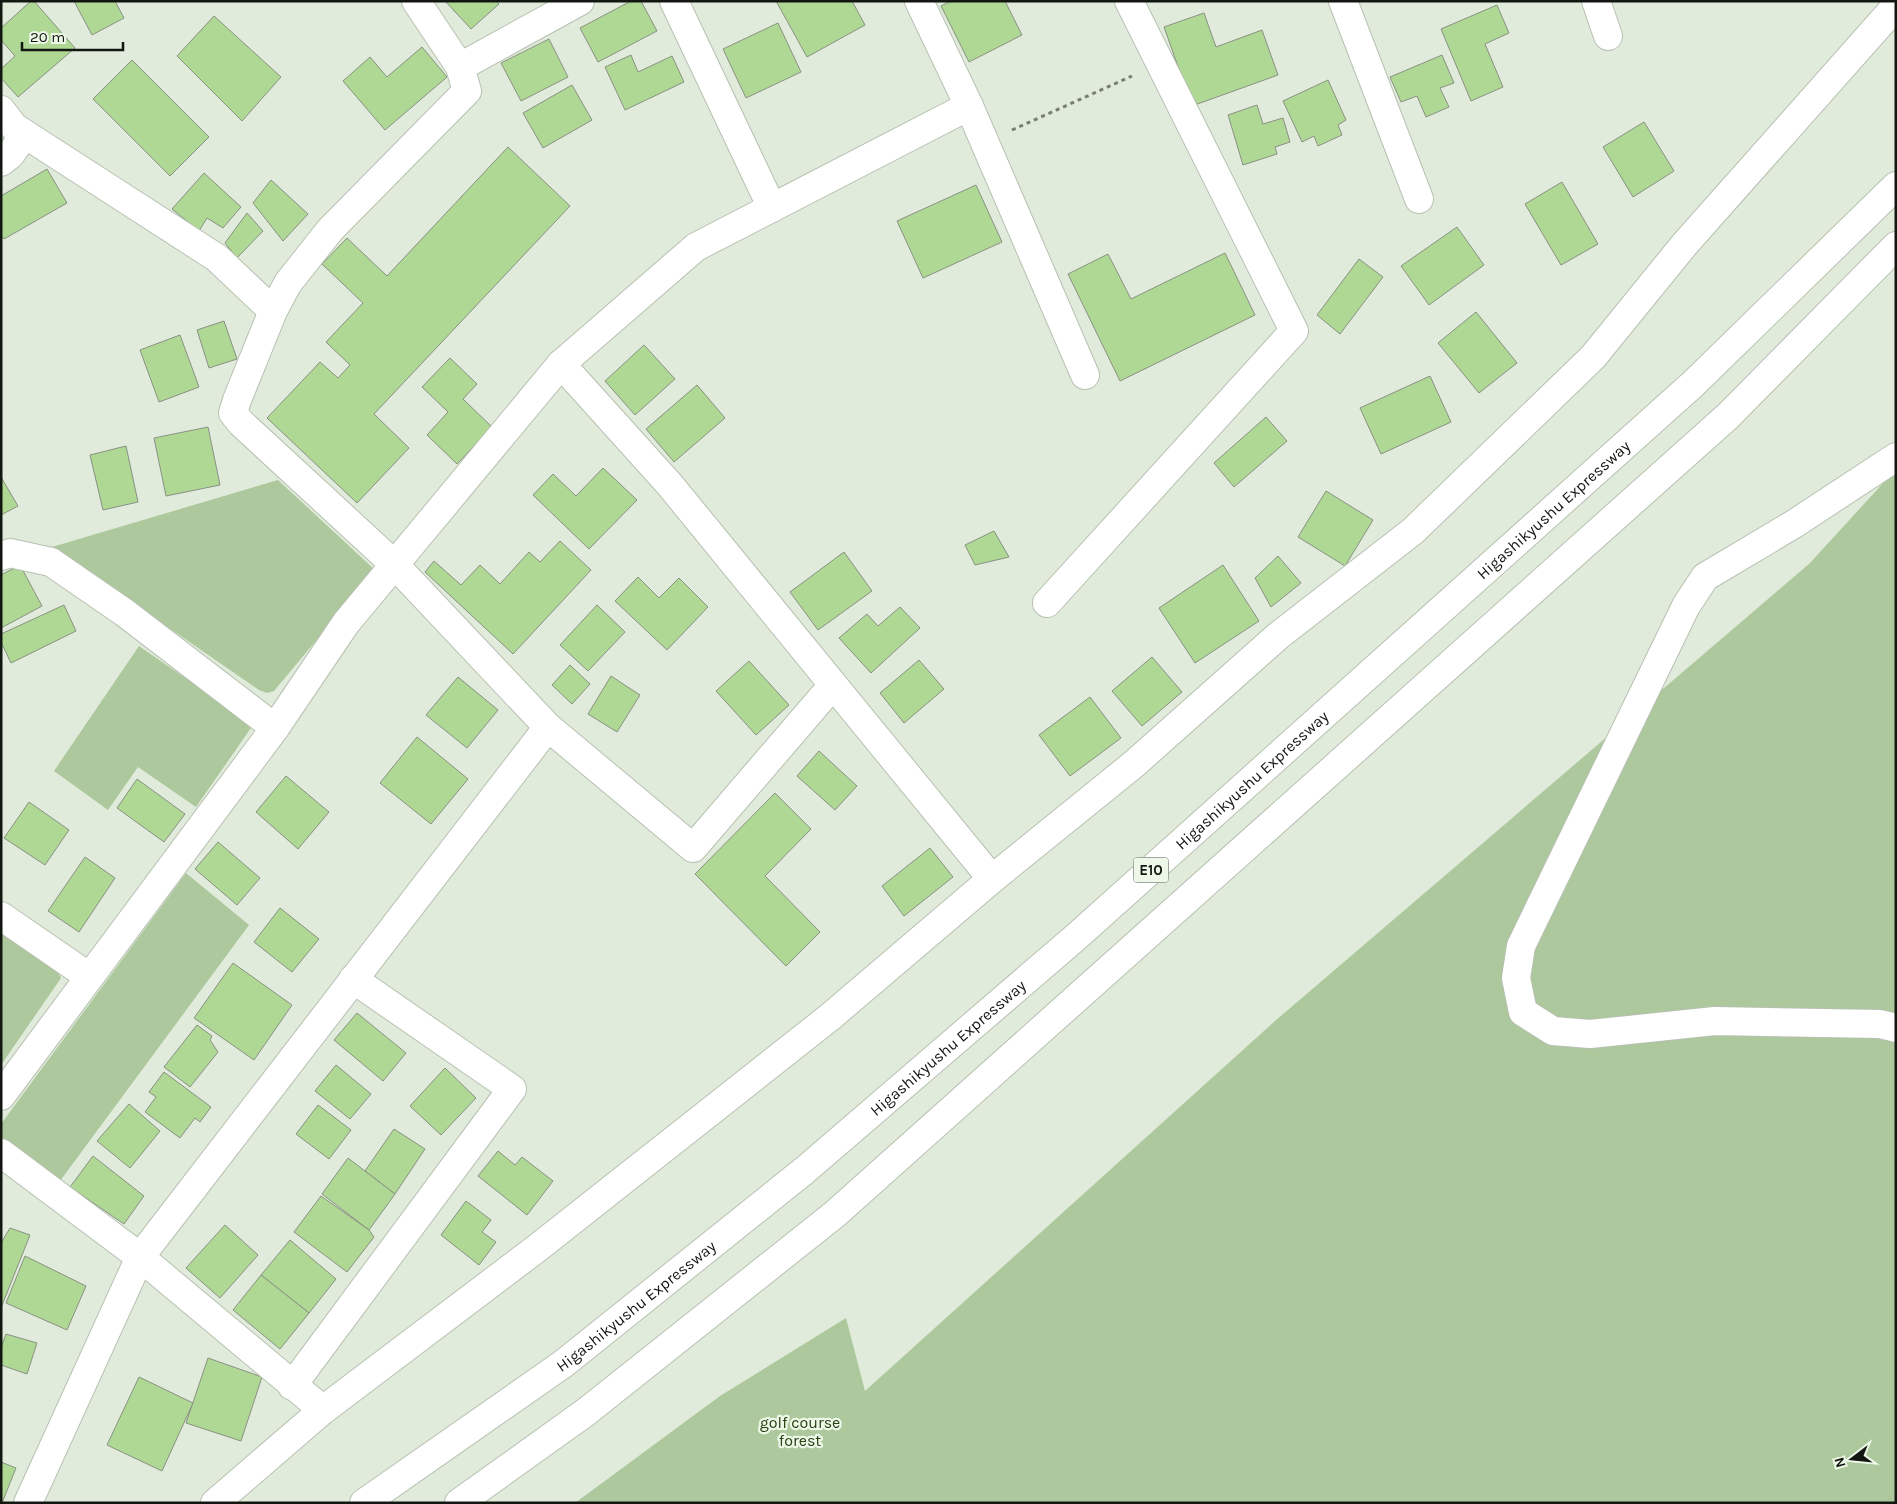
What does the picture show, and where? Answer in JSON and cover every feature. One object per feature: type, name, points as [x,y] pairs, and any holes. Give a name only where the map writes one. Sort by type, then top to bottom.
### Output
[{"type":"main road","points":[[416,1],[460,67],[467,91],[330,230],[288,283],[273,311],[234,413],[240,423],[395,565],[548,726],[693,848],[833,684]]},
{"type":"main road","points":[[460,67],[580,1]]},
{"type":"main road","points":[[674,1],[772,208]]},
{"type":"main road","points":[[919,1],[969,106],[1085,376]]},
{"type":"main road","points":[[1047,604],[1294,331],[1129,1]]},
{"type":"main road","points":[[1344,1],[1419,199]]},
{"type":"main road","points":[[1596,1],[1608,36]]},
{"type":"main road","points":[[214,1503],[323,1410],[662,1151],[830,1016],[992,879],[1134,764],[1278,636],[1413,531],[1593,356],[1690,238],[1896,6]]},
{"type":"main road","points":[[1,1096],[88,976],[275,728],[346,623],[562,364],[696,247],[969,106]]},
{"type":"main road","points":[[1,110],[14,127],[217,258],[273,311]]},
{"type":"main road","points":[[1,162],[10,155],[25,134]]},
{"type":"main road","name":"Higashikyushu Expressway","points":[[364,1503],[563,1364],[805,1170],[1069,943],[1693,384],[1896,186]]},
{"type":"main road","points":[[459,1503],[586,1412],[835,1214],[1728,416],[1896,246]]},
{"type":"main road","points":[[562,364],[670,485],[992,879]]},
{"type":"main road","points":[[1896,457],[1794,524],[1705,577],[1686,606],[1521,946],[1516,978],[1523,1012],[1553,1031],[1590,1034],[1715,1021],[1880,1024],[1896,1028]]},
{"type":"main road","points":[[1,556],[10,552],[51,562],[125,613],[275,728]]},
{"type":"main road","points":[[28,1503],[140,1258],[548,726]]},
{"type":"main road","points":[[1,916],[88,976]]},
{"type":"main road","points":[[292,1386],[512,1090],[353,979]]},
{"type":"main road","points":[[1,1153],[140,1258],[323,1410]]},
{"type":"path","points":[[984,143],[1160,64]]},
{"type":"green space","name":"golf course forest","points":[[1896,469],[1896,1503],[575,1503],[720,1396],[846,1318],[865,1391],[1275,1021],[1810,563]]},
{"type":"green space","points":[[278,480],[375,570],[274,691],[267,693],[259,690],[52,547]]},
{"type":"green space","points":[[139,646],[253,725],[196,807],[138,767],[108,810],[54,771]]},
{"type":"green space","points":[[186,873],[249,925],[60,1181],[1,1137],[1,1124]]},
{"type":"green space","points":[[1,925],[52,960],[61,978],[1,1065]]},
{"type":"building","points":[[31,1],[34,1],[75,48],[18,97],[1,78],[1,69],[15,56],[1,40],[1,28]]},
{"type":"building","points":[[74,1],[115,1],[124,18],[92,35]]},
{"type":"building","points":[[445,1],[496,1],[499,4],[471,29]]},
{"type":"building","points":[[631,1],[641,1],[657,31],[598,62],[580,28]]},
{"type":"building","points":[[776,1],[852,1],[865,25],[807,57]]},
{"type":"building","points":[[951,1],[1005,1],[1022,35],[969,62],[941,6]]},
{"type":"building","points":[[1497,5],[1509,33],[1485,44],[1503,87],[1471,101],[1441,29]]},
{"type":"building","points":[[1204,13],[1216,47],[1262,30],[1278,75],[1192,106],[1164,27]]},
{"type":"building","points":[[214,16],[281,77],[242,121],[177,56]]},
{"type":"building","points":[[778,23],[801,72],[746,98],[723,49]]},
{"type":"building","points":[[549,39],[568,77],[521,101],[501,63]]},
{"type":"building","points":[[422,47],[447,77],[385,130],[343,81],[370,57],[387,77]]},
{"type":"building","points":[[631,55],[638,72],[672,56],[684,82],[625,110],[605,67]]},
{"type":"building","points":[[1442,55],[1454,83],[1440,88],[1449,107],[1426,117],[1417,96],[1401,102],[1390,77]]},
{"type":"building","points":[[132,60],[209,137],[170,176],[93,99]]},
{"type":"building","points":[[1328,80],[1346,120],[1338,125],[1342,135],[1318,146],[1314,136],[1302,142],[1283,101]]},
{"type":"building","points":[[572,85],[592,120],[543,148],[523,113]]},
{"type":"building","points":[[1257,105],[1263,124],[1283,118],[1290,142],[1275,147],[1277,154],[1243,165],[1228,115]]},
{"type":"building","points":[[1644,122],[1674,171],[1633,197],[1603,147]]},
{"type":"building","points":[[508,147],[570,206],[374,414],[409,448],[357,503],[267,418],[320,362],[338,378],[350,365],[326,342],[363,303],[322,264],[347,238],[387,276]]},
{"type":"building","points":[[47,169],[67,203],[4,239],[1,235],[1,196]]},
{"type":"building","points":[[204,173],[241,207],[223,228],[207,218],[199,231],[172,209]]},
{"type":"building","points":[[271,180],[308,214],[283,241],[253,203]]},
{"type":"building","points":[[1562,182],[1598,244],[1561,265],[1525,204]]},
{"type":"building","points":[[976,185],[1002,242],[923,278],[897,221]]},
{"type":"building","points":[[247,213],[263,231],[237,258],[225,243]]},
{"type":"building","points":[[1457,227],[1484,265],[1429,305],[1401,266]]},
{"type":"building","points":[[1225,253],[1255,315],[1120,381],[1068,274],[1108,254],[1131,299]]},
{"type":"building","points":[[1359,259],[1383,277],[1340,334],[1317,315]]},
{"type":"building","points":[[1476,312],[1517,363],[1479,393],[1438,343]]},
{"type":"building","points":[[224,321],[237,359],[209,368],[197,330]]},
{"type":"building","points":[[180,335],[199,387],[159,402],[140,350]]},
{"type":"building","points":[[644,345],[675,379],[635,415],[605,381]]},
{"type":"building","points":[[450,358],[477,384],[463,399],[492,427],[457,464],[427,435],[448,412],[422,387]]},
{"type":"building","points":[[1430,376],[1451,422],[1381,454],[1360,408]]},
{"type":"building","points":[[697,385],[725,418],[674,462],[646,429]]},
{"type":"building","points":[[1266,417],[1287,441],[1234,487],[1214,463]]},
{"type":"building","points":[[208,427],[220,485],[166,496],[154,438]]},
{"type":"building","points":[[126,446],[138,502],[103,510],[90,455]]},
{"type":"building","points":[[603,468],[637,500],[589,549],[533,495],[553,474],[576,496]]},
{"type":"building","points":[[1,477],[18,506],[1,515]]},
{"type":"building","points":[[1326,491],[1373,520],[1345,566],[1298,537]]},
{"type":"building","points":[[994,531],[1009,557],[975,565],[965,545]]},
{"type":"building","points":[[560,541],[591,570],[513,654],[425,572],[434,561],[461,585],[480,565],[500,584],[529,552],[540,562]]},
{"type":"building","points":[[844,552],[872,591],[818,630],[790,592]]},
{"type":"building","points":[[1278,556],[1301,583],[1271,607],[1255,578]]},
{"type":"building","points":[[20,565],[42,606],[1,628],[1,575]]},
{"type":"building","points":[[1223,565],[1259,621],[1195,663],[1159,608]]},
{"type":"building","points":[[638,577],[659,598],[679,578],[708,607],[667,650],[615,601]]},
{"type":"building","points":[[64,605],[76,631],[11,663],[1,642],[1,634]]},
{"type":"building","points":[[597,605],[625,632],[588,671],[560,645]]},
{"type":"building","points":[[900,607],[920,628],[871,673],[839,638],[867,614],[878,626]]},
{"type":"building","points":[[1152,657],[1182,692],[1142,726],[1112,691]]},
{"type":"building","points":[[919,660],[944,689],[904,723],[880,693]]},
{"type":"building","points":[[749,661],[789,705],[756,735],[716,691]]},
{"type":"building","points":[[570,665],[590,684],[572,704],[552,685]]},
{"type":"building","points":[[611,676],[640,695],[617,732],[588,714]]},
{"type":"building","points":[[458,677],[498,710],[467,748],[426,715]]},
{"type":"building","points":[[1090,697],[1121,738],[1070,776],[1039,735]]},
{"type":"building","points":[[417,737],[468,779],[431,824],[380,783]]},
{"type":"building","points":[[819,751],[857,786],[835,810],[797,776]]},
{"type":"building","points":[[286,776],[329,812],[298,849],[256,812]]},
{"type":"building","points":[[137,779],[185,814],[164,842],[117,808]]},
{"type":"building","points":[[775,793],[811,829],[765,876],[820,932],[786,966],[695,874]]},
{"type":"building","points":[[29,802],[69,830],[45,865],[4,838]]},
{"type":"building","points":[[218,842],[260,878],[237,905],[195,869]]},
{"type":"building","points":[[930,848],[953,877],[904,916],[882,886]]},
{"type":"building","points":[[85,857],[115,878],[79,932],[48,911]]},
{"type":"building","points":[[280,908],[319,939],[292,972],[254,942]]},
{"type":"building","points":[[233,963],[292,1005],[254,1060],[194,1018]]},
{"type":"building","points":[[357,1013],[406,1053],[383,1081],[334,1040]]},
{"type":"building","points":[[197,1025],[212,1036],[210,1040],[218,1052],[190,1087],[164,1067]]},
{"type":"building","points":[[336,1065],[371,1094],[350,1119],[315,1091]]},
{"type":"building","points":[[445,1068],[476,1098],[441,1135],[410,1106]]},
{"type":"building","points":[[164,1072],[211,1107],[200,1122],[195,1118],[180,1138],[145,1112],[156,1097],[149,1092]]},
{"type":"building","points":[[129,1104],[160,1131],[130,1168],[97,1141]]},
{"type":"building","points":[[318,1105],[351,1130],[329,1159],[296,1134]]},
{"type":"building","points":[[394,1129],[425,1149],[395,1194],[365,1171]]},
{"type":"building","points":[[498,1151],[515,1165],[522,1157],[553,1181],[527,1215],[478,1176]]},
{"type":"building","points":[[93,1156],[144,1196],[124,1224],[70,1187]]},
{"type":"building","points":[[348,1158],[395,1194],[369,1230],[322,1194]]},
{"type":"building","points":[[321,1196],[369,1230],[374,1237],[347,1272],[294,1232]]},
{"type":"building","points":[[466,1201],[491,1220],[482,1232],[496,1242],[479,1265],[441,1235]]},
{"type":"building","points":[[225,1225],[258,1255],[220,1298],[186,1268]]},
{"type":"building","points":[[10,1228],[30,1235],[1,1308],[1,1243]]},
{"type":"building","points":[[290,1240],[336,1279],[309,1313],[261,1275]]},
{"type":"building","points":[[25,1256],[86,1286],[67,1330],[6,1303]]},
{"type":"building","points":[[261,1275],[309,1313],[280,1349],[233,1310]]},
{"type":"building","points":[[6,1334],[37,1343],[27,1374],[1,1365],[1,1348]]},
{"type":"building","points":[[208,1358],[262,1377],[241,1441],[186,1423]]},
{"type":"building","points":[[139,1377],[193,1403],[162,1471],[107,1445]]},
{"type":"building","points":[[1,1462],[16,1468],[2,1503],[1,1503]]}]
